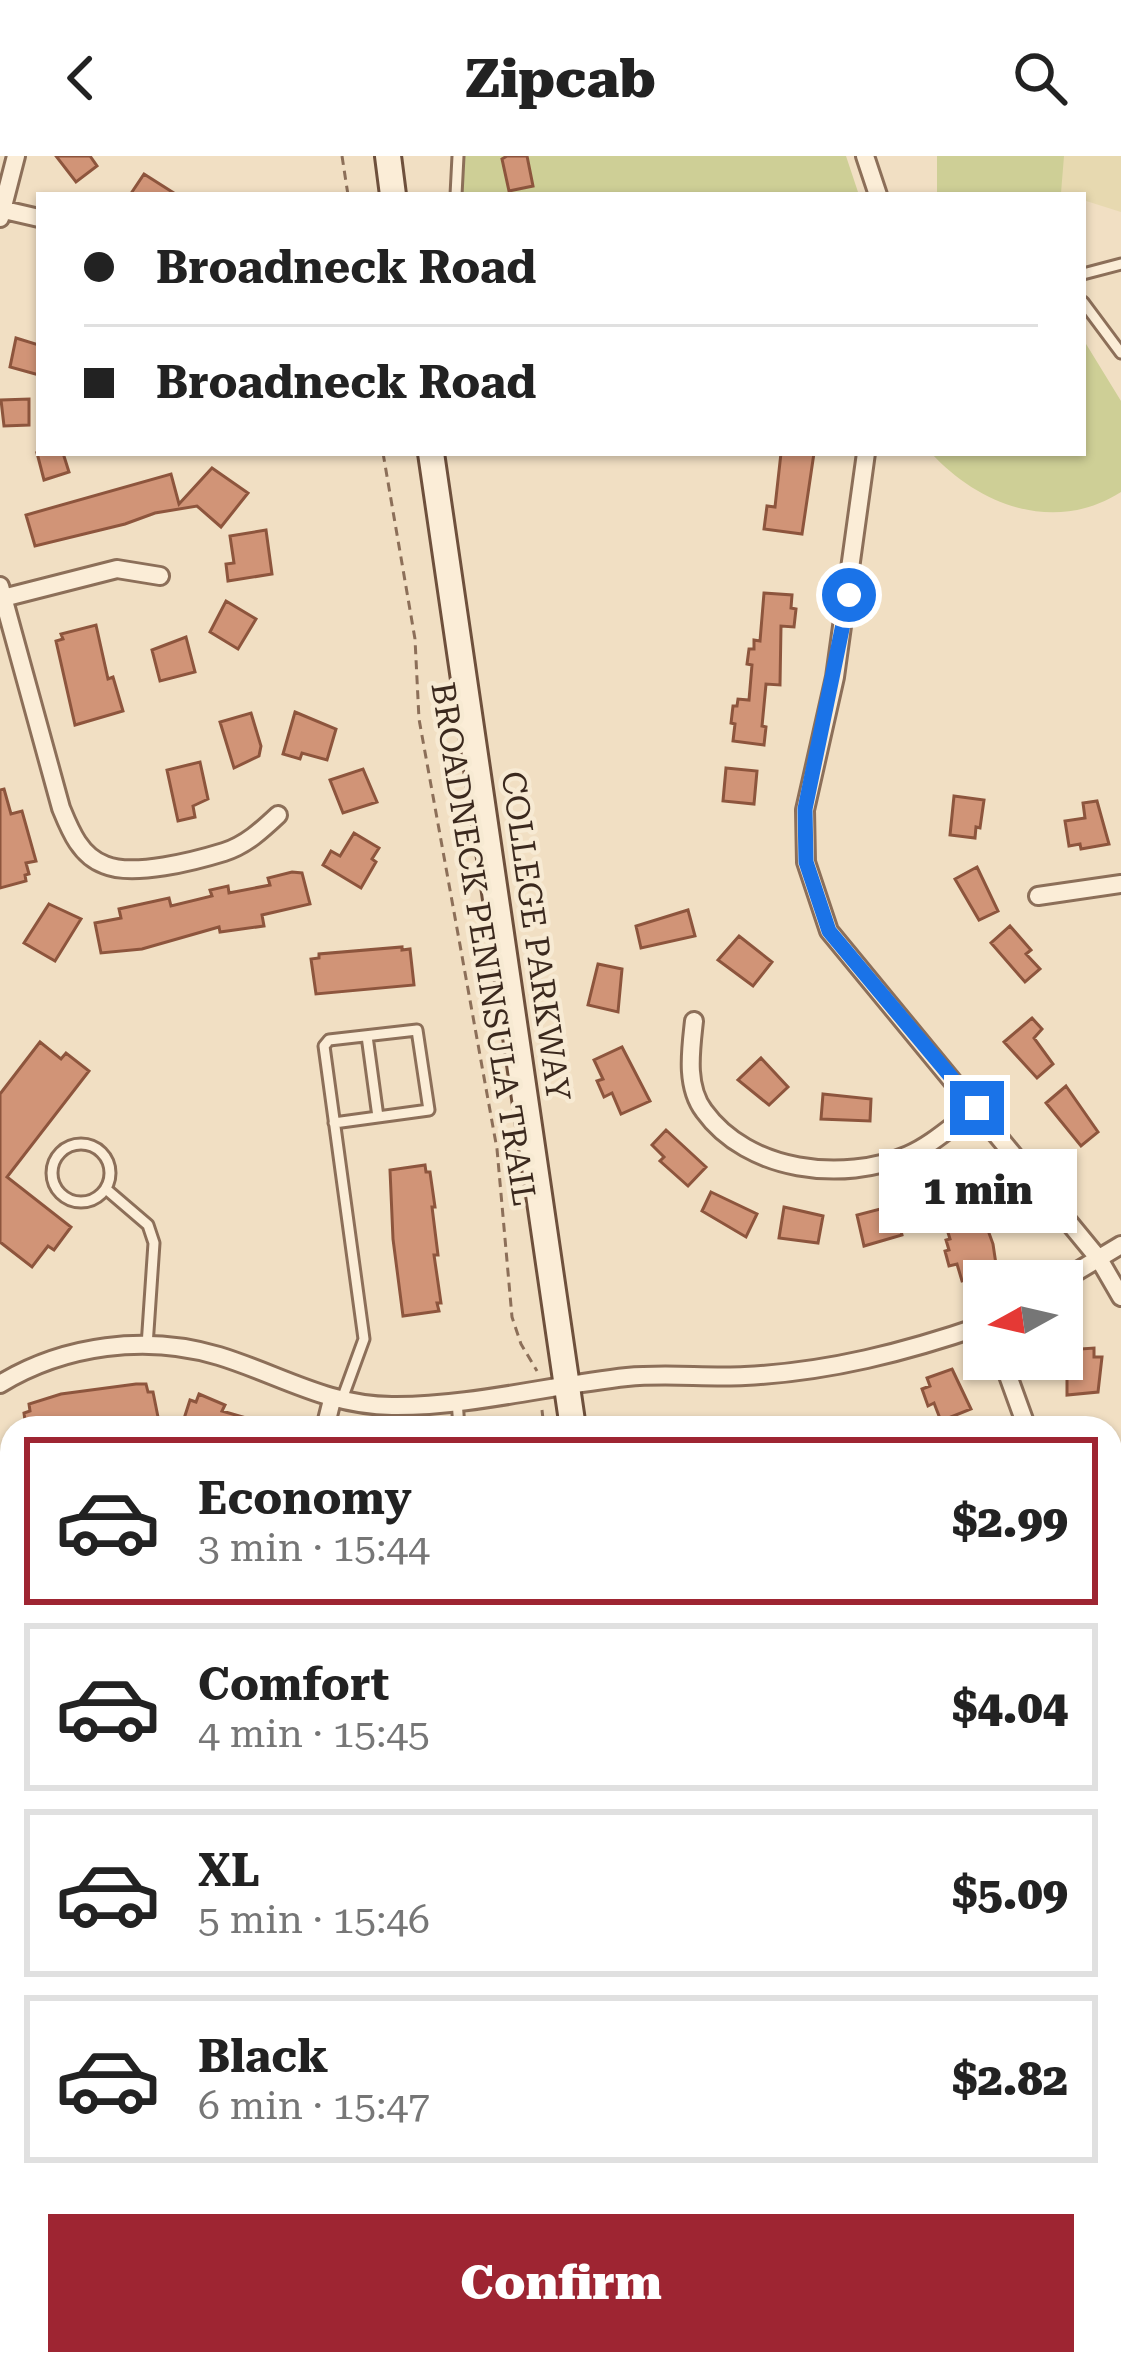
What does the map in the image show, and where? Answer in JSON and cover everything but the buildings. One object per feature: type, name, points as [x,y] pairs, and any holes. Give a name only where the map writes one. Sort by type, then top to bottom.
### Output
[{"type":"main road","points":[[388,156],[393,192]]},
{"type":"main road","name":"COLLEGE PARKWAY","points":[[431,456],[572,1416]]},
{"type":"street","points":[[16,156],[1,212],[36,218]]},
{"type":"street","points":[[865,156],[877,192]]},
{"type":"street","points":[[866,456],[836,677],[805,809],[806,862],[829,931],[1099,1259],[1121,1297]]},
{"type":"street","points":[[160,576],[117,569],[2,592],[70,830],[90,856],[120,869],[143,869],[226,851],[262,831],[278,815]]},
{"type":"street","points":[[1038,896],[1121,884]]},
{"type":"street","points":[[694,1021],[689,1067],[702,1110],[740,1143],[778,1162],[820,1170],[909,1155],[977,1108]]},
{"type":"street","points":[[1083,1268],[1121,1244]]},
{"type":"street","points":[[0,1384],[85,1348],[147,1346],[217,1355],[337,1401],[394,1406],[633,1376],[745,1376],[844,1365],[963,1331]]},
{"type":"street","points":[[1010,1380],[1023,1416]]},
{"type":"street","points":[[330,1416],[337,1401]]},
{"type":"lane","points":[[456,192],[458,156]]},
{"type":"lane","points":[[1086,273],[1121,264]]},
{"type":"lane","points":[[1086,306],[1121,353]]},
{"type":"lane","points":[[334,1123],[429,1110],[417,1030],[329,1040],[324,1046],[334,1123],[364,1339],[337,1401]]},
{"type":"lane","points":[[368,1036],[378,1117]]},
{"type":"lane","points":[[76,1144],[100,1150],[111,1172],[106,1189],[85,1202],[62,1195],[52,1173],[56,1157],[76,1144]]},
{"type":"lane","points":[[106,1189],[148,1225],[154,1243],[147,1346]]},
{"type":"lane","points":[[457,1400],[458,1416]]},
{"type":"path","points":[[342,156],[348,192]]},
{"type":"path","name":"BROADNECK PENINSULA TRAIL","points":[[383,456],[415,640],[419,719],[497,1149],[512,1317],[520,1344],[536,1368]]},
{"type":"path","points":[[542,1412],[542,1416]]},
{"type":"shaded area","points":[[937,156],[1121,156],[1121,212],[1086,201],[1086,192],[937,192]]},
{"type":"green space","points":[[462,156],[846,156],[858,192],[456,192]]},
{"type":"green space","points":[[937,156],[1064,156],[1061,192],[937,192]]},
{"type":"green space","points":[[1086,344],[1121,401],[1121,492],[1096,505],[1045,512],[995,500],[934,456],[1086,456]]},
{"type":"route","points":[[849,595],[836,677],[805,809],[806,862],[829,931],[977,1108]]}]
